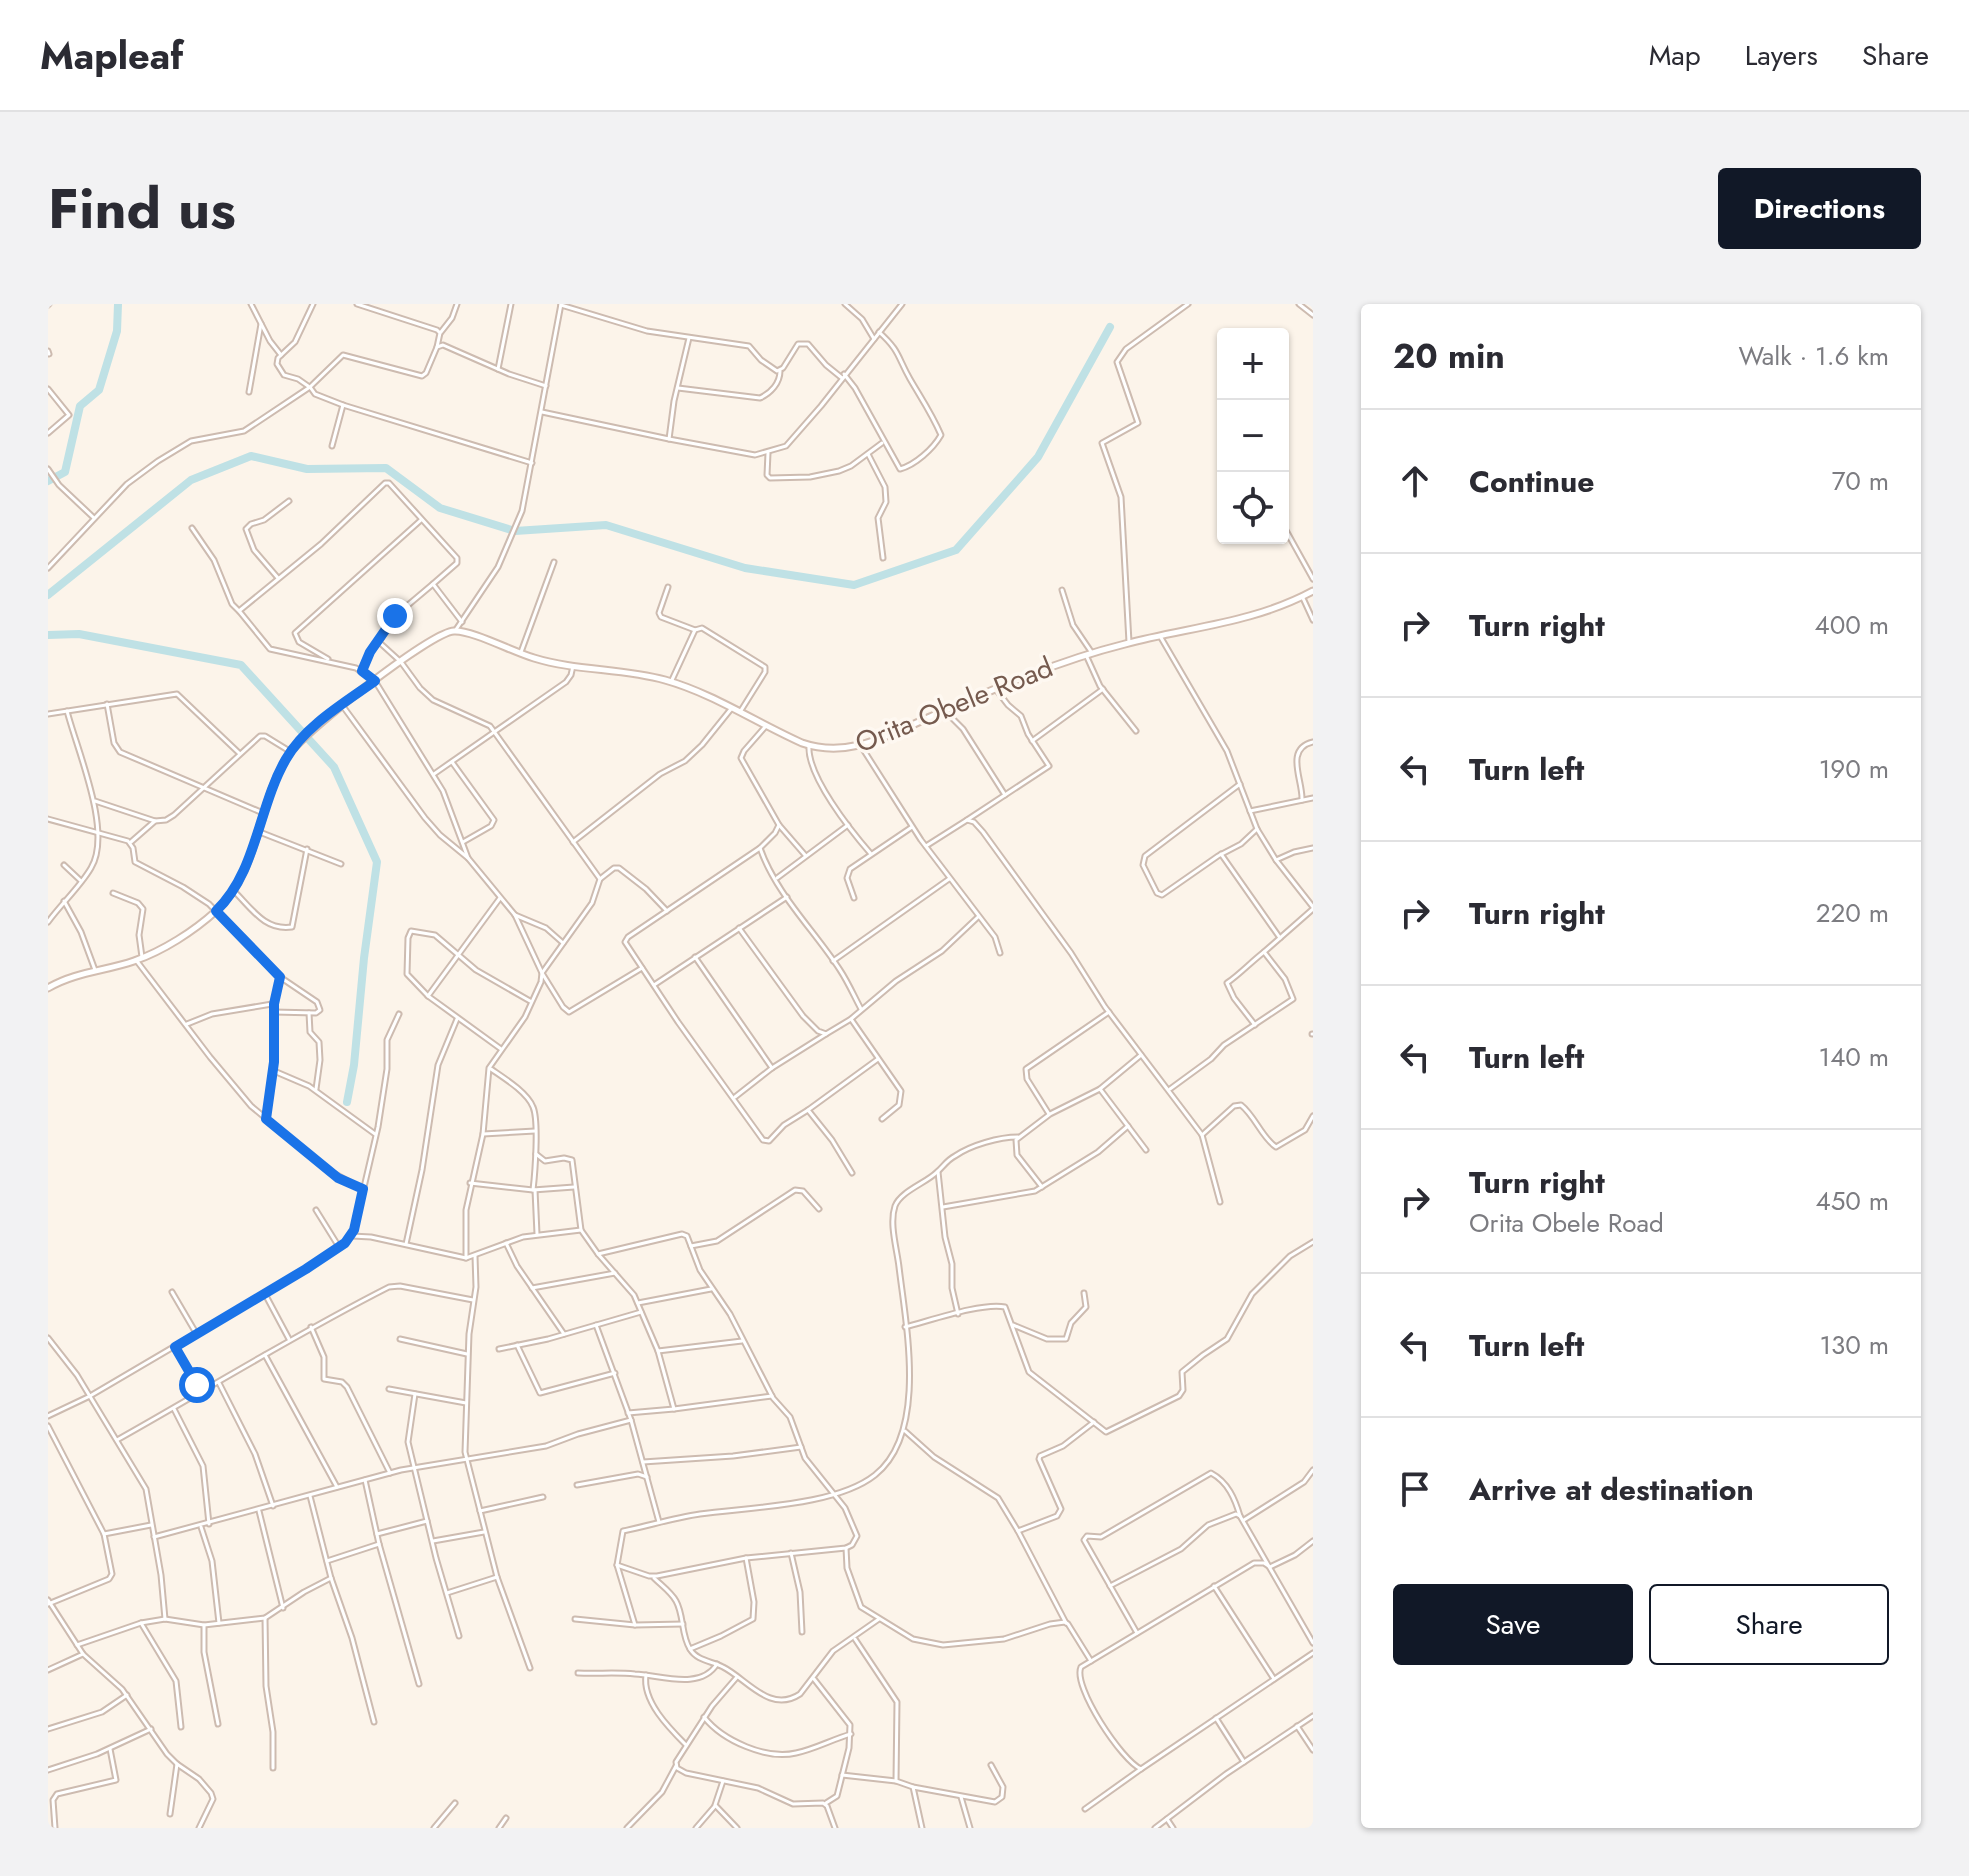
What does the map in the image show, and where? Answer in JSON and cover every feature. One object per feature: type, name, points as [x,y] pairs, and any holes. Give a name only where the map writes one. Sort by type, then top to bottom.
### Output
[{"type":"main road","name":"Orita Obele Road","points":[[455,631],[520,654],[671,682],[809,746],[829,749],[861,746],[995,688],[1089,654],[1255,615],[1313,591]]},
{"type":"main road","points":[[48,988],[95,970],[139,959],[179,937],[216,911],[234,891],[280,771],[291,752],[342,705],[440,636],[455,631]]},
{"type":"street","points":[[251,304],[281,355]]},
{"type":"street","points":[[313,304],[295,342],[281,355],[277,364],[281,372],[310,387],[315,394],[343,405],[532,463]]},
{"type":"street","points":[[357,304],[440,333]]},
{"type":"street","points":[[377,304],[378,311]]},
{"type":"street","points":[[48,568],[127,484],[158,461],[191,441],[244,431],[310,387],[341,355],[422,376],[437,347],[440,333],[452,318],[457,304]]},
{"type":"street","points":[[498,369],[511,304]]},
{"type":"street","points":[[845,304],[862,319],[874,339]]},
{"type":"street","points":[[542,412],[749,454],[768,453],[791,441],[902,304]]},
{"type":"street","points":[[1129,643],[1121,497],[1102,443],[1138,423],[1117,362],[1129,347],[1188,304]]},
{"type":"street","points":[[1299,304],[1313,315]]},
{"type":"street","points":[[455,631],[498,567],[515,531],[532,463],[561,305],[629,327],[749,346],[761,360],[780,371]]},
{"type":"street","points":[[249,392],[261,324]]},
{"type":"street","points":[[678,388],[760,398],[768,394],[779,379],[780,371],[798,344],[804,343],[855,388],[883,442],[902,470],[923,456],[941,435],[899,353],[879,332]]},
{"type":"street","points":[[669,439],[689,338]]},
{"type":"street","points":[[437,347],[443,345],[546,386]]},
{"type":"street","points":[[48,389],[69,415],[48,433]]},
{"type":"street","points":[[332,446],[343,405]]},
{"type":"street","points":[[768,453],[767,475],[772,479],[818,476],[851,466],[883,442]]},
{"type":"street","points":[[868,454],[885,487],[886,502],[878,518],[883,558]]},
{"type":"street","points":[[48,469],[59,485],[94,518]]},
{"type":"street","points":[[239,611],[279,580],[385,483],[389,483],[458,561],[395,616],[370,652],[362,671]]},
{"type":"street","points":[[279,580],[254,550],[246,529],[289,501]]},
{"type":"street","points":[[331,661],[299,642],[295,633],[422,520]]},
{"type":"street","points":[[192,528],[214,560],[232,604],[270,649],[331,661],[362,671],[375,681],[434,774],[468,858]]},
{"type":"street","points":[[1289,536],[1313,579]]},
{"type":"street","points":[[520,654],[554,562]]},
{"type":"street","points":[[433,584],[462,622]]},
{"type":"street","points":[[668,587],[659,613],[661,617],[695,630],[702,628],[765,667],[765,672],[739,714]]},
{"type":"street","points":[[1062,590],[1073,625],[1103,689],[1136,731]]},
{"type":"street","points":[[1302,596],[1313,620]]},
{"type":"street","points":[[671,682],[695,630]]},
{"type":"street","points":[[1160,636],[1219,734],[1257,829],[1276,860],[1313,908],[1227,984],[1255,1025]]},
{"type":"street","points":[[379,642],[401,662],[433,700],[479,720],[493,732],[600,879]]},
{"type":"street","points":[[434,774],[566,682],[573,666]]},
{"type":"street","points":[[926,846],[1049,766],[1048,760],[1032,741],[1021,716],[995,688]]},
{"type":"street","points":[[1032,741],[1103,689]]},
{"type":"street","points":[[48,714],[177,694],[239,753]]},
{"type":"street","points":[[107,704],[114,743],[120,752],[263,813]]},
{"type":"street","points":[[342,705],[425,818],[468,858],[515,915],[542,973],[563,1007],[569,1012],[642,968]]},
{"type":"street","points":[[573,842],[660,774],[685,761],[731,709]]},
{"type":"street","points":[[944,710],[961,726],[1005,795]]},
{"type":"street","points":[[48,922],[94,863],[97,832],[95,801],[74,742],[67,711]]},
{"type":"street","points":[[765,727],[741,758],[779,825],[806,855]]},
{"type":"street","points":[[95,801],[155,821],[166,820],[205,788],[239,753],[263,736],[291,752]]},
{"type":"street","points":[[1302,800],[1297,778],[1297,753],[1302,746],[1313,742]]},
{"type":"street","points":[[809,746],[811,760],[831,802],[871,854]]},
{"type":"street","points":[[861,746],[912,827],[995,937],[1000,953]]},
{"type":"street","points":[[452,762],[494,820],[491,826],[463,842]]},
{"type":"street","points":[[1240,784],[1145,856],[1142,862],[1161,895],[1241,844],[1257,829]]},
{"type":"street","points":[[1250,811],[1313,798]]},
{"type":"street","points":[[48,819],[131,843]]},
{"type":"street","points":[[967,820],[974,822],[983,832],[1047,919],[1109,1012],[1202,1135],[1220,1202]]},
{"type":"street","points":[[131,843],[155,821]]},
{"type":"street","points":[[779,825],[760,848],[626,940],[626,945],[766,1141],[878,1059]]},
{"type":"street","points":[[776,878],[848,825]]},
{"type":"street","points":[[854,898],[847,873],[912,827]]},
{"type":"street","points":[[257,831],[341,864]]},
{"type":"street","points":[[131,843],[133,858],[139,865],[183,887],[216,911],[280,977],[319,1004],[318,1013],[274,1012]]},
{"type":"street","points":[[760,848],[787,897],[841,971],[861,1009]]},
{"type":"street","points":[[1276,860],[1313,848]]},
{"type":"street","points":[[234,891],[267,924],[279,928],[292,927],[307,849]]},
{"type":"street","points":[[1221,854],[1280,938]]},
{"type":"street","points":[[64,865],[81,881]]},
{"type":"street","points":[[466,1258],[466,1210],[483,1134],[489,1068],[520,1025],[541,982],[542,973],[592,903],[600,879],[614,868],[619,868],[646,889],[667,911]]},
{"type":"street","points":[[833,961],[949,879]]},
{"type":"street","points":[[113,893],[138,903],[143,909],[139,959],[210,1057],[251,1106],[338,1178],[363,1189]]},
{"type":"street","points":[[654,985],[787,897]]},
{"type":"street","points":[[428,996],[500,898]]},
{"type":"street","points":[[64,901],[81,932],[95,970]]},
{"type":"street","points":[[515,915],[546,928],[563,943]]},
{"type":"street","points":[[735,1097],[772,1068],[851,1019],[896,981],[942,951],[978,917]]},
{"type":"street","points":[[739,928],[803,1016],[818,1031],[826,1034]]},
{"type":"street","points":[[502,1050],[428,996],[407,974],[409,934],[415,930],[435,935],[476,970],[531,1002]]},
{"type":"street","points":[[1170,1089],[1211,1059],[1224,1045],[1293,997],[1285,979],[1264,952]]},
{"type":"street","points":[[695,957],[772,1068]]},
{"type":"street","points":[[266,1119],[274,1071],[274,1004],[280,977]]},
{"type":"street","points":[[187,1024],[212,1014],[274,1004]]},
{"type":"street","points":[[1050,1114],[1027,1079],[1026,1069],[1109,1012]]},
{"type":"street","points":[[309,1013],[309,1030],[319,1042],[316,1090]]},
{"type":"street","points":[[48,1416],[90,1396],[265,1294],[339,1247],[351,1236],[376,1135],[387,1069],[387,1040],[399,1014]]},
{"type":"street","points":[[406,1245],[422,1170],[438,1065],[457,1019]]},
{"type":"street","points":[[851,1019],[902,1095],[899,1105],[882,1119]]},
{"type":"street","points":[[1042,1187],[1017,1155],[1014,1144],[1018,1137],[1050,1114],[1100,1089],[1141,1055]]},
{"type":"street","points":[[489,1068],[532,1105],[537,1234]]},
{"type":"street","points":[[274,1071],[316,1090],[376,1135]]},
{"type":"street","points":[[1100,1089],[1146,1150]]},
{"type":"street","points":[[1202,1135],[1234,1106],[1241,1105],[1276,1147],[1305,1130],[1313,1116]]},
{"type":"street","points":[[808,1110],[832,1140],[852,1173]]},
{"type":"street","points":[[943,1207],[1031,1193],[1105,1148],[1128,1126]]},
{"type":"street","points":[[483,1134],[535,1131]]},
{"type":"street","points":[[635,1625],[617,1565],[621,1533],[659,1522],[834,1495],[864,1483],[893,1455],[905,1431],[910,1393],[895,1208],[901,1198],[959,1153],[1002,1138],[1018,1137]]},
{"type":"street","points":[[536,1154],[545,1161],[572,1160],[581,1230],[638,1303],[658,1351],[674,1409]]},
{"type":"street","points":[[938,1172],[958,1314]]},
{"type":"street","points":[[470,1183],[534,1190],[575,1187]]},
{"type":"street","points":[[691,1246],[705,1245],[727,1236],[798,1189],[819,1209]]},
{"type":"street","points":[[316,1210],[339,1247]]},
{"type":"street","points":[[351,1236],[466,1258],[537,1234],[581,1230]]},
{"type":"street","points":[[598,1254],[682,1234],[687,1236],[711,1289],[730,1314],[772,1396],[787,1412],[810,1466],[845,1508],[856,1532],[852,1545],[846,1548],[746,1558],[653,1577]]},
{"type":"street","points":[[905,1327],[1001,1306],[1008,1310],[1020,1353],[1029,1372],[1106,1432],[1179,1396],[1183,1390],[1182,1372],[1227,1339],[1237,1326],[1252,1294],[1290,1256],[1313,1242]]},
{"type":"street","points":[[506,1243],[517,1266],[564,1334]]},
{"type":"street","points":[[475,1256],[476,1287],[464,1442],[497,1577],[530,1668]]},
{"type":"street","points":[[532,1288],[616,1273]]},
{"type":"street","points":[[117,1440],[200,1395],[289,1339],[394,1286],[473,1300]]},
{"type":"street","points":[[638,1303],[711,1289]]},
{"type":"street","points":[[172,1292],[196,1333]]},
{"type":"street","points":[[1013,1325],[1047,1339],[1066,1339],[1071,1323],[1086,1307],[1084,1293]]},
{"type":"street","points":[[265,1294],[289,1339]]},
{"type":"street","points":[[499,1349],[641,1312]]},
{"type":"street","points":[[596,1325],[631,1420],[659,1522]]},
{"type":"street","points":[[311,1327],[324,1357],[324,1379],[342,1382],[347,1387],[390,1473]]},
{"type":"street","points":[[48,1338],[67,1360],[146,1489],[165,1619]]},
{"type":"street","points":[[400,1339],[469,1355]]},
{"type":"street","points":[[658,1351],[742,1341]]},
{"type":"street","points":[[517,1345],[540,1393],[615,1373]]},
{"type":"street","points":[[175,1347],[195,1380],[200,1395]]},
{"type":"street","points":[[265,1355],[337,1487]]},
{"type":"street","points":[[219,1383],[255,1454],[273,1506]]},
{"type":"street","points":[[389,1389],[466,1403]]},
{"type":"street","points":[[415,1394],[408,1435],[459,1636]]},
{"type":"street","points":[[628,1413],[772,1396]]},
{"type":"street","points":[[174,1409],[203,1466],[209,1524]]},
{"type":"street","points":[[154,1537],[201,1527],[414,1467],[546,1446],[631,1420]]},
{"type":"street","points":[[1018,1531],[1057,1516],[1061,1509],[1040,1456],[1063,1446],[1094,1422]]},
{"type":"street","points":[[48,1426],[104,1534],[111,1577],[49,1603],[83,1654],[127,1695],[177,1764],[199,1779],[213,1796],[199,1828]]},
{"type":"street","points":[[905,1431],[934,1457],[998,1498],[1066,1623],[1091,1661]]},
{"type":"street","points":[[643,1462],[733,1456],[801,1447]]},
{"type":"street","points":[[577,1485],[638,1474],[645,1469]]},
{"type":"street","points":[[1242,1518],[1304,1482],[1313,1470]]},
{"type":"street","points":[[1137,1633],[1084,1544],[1087,1536],[1101,1537],[1211,1473],[1227,1486],[1313,1643]]},
{"type":"street","points":[[638,1474],[647,1477]]},
{"type":"street","points":[[365,1480],[379,1544],[419,1684]]},
{"type":"street","points":[[310,1496],[374,1722]]},
{"type":"street","points":[[480,1511],[543,1497]]},
{"type":"street","points":[[259,1511],[283,1608]]},
{"type":"street","points":[[1110,1586],[1181,1549],[1208,1525],[1236,1514],[1242,1518]]},
{"type":"street","points":[[377,1534],[429,1521]]},
{"type":"street","points":[[104,1534],[152,1525]]},
{"type":"street","points":[[201,1527],[212,1561],[219,1623]]},
{"type":"street","points":[[433,1541],[484,1532]]},
{"type":"street","points":[[1270,1567],[1295,1555],[1313,1541]]},
{"type":"street","points":[[327,1561],[379,1544]]},
{"type":"street","points":[[846,1548],[847,1568],[858,1603],[865,1612],[913,1639],[943,1645],[1004,1639],[1050,1624],[1066,1623]]},
{"type":"street","points":[[791,1553],[800,1592],[802,1632]]},
{"type":"street","points":[[690,1649],[753,1619],[754,1602],[746,1558]]},
{"type":"street","points":[[1141,1769],[1130,1762],[1117,1745],[1083,1692],[1078,1672],[1091,1661],[1254,1563],[1264,1563],[1270,1567]]},
{"type":"street","points":[[617,1565],[653,1577],[675,1598],[690,1649],[697,1656],[717,1664],[761,1695],[780,1701],[793,1699],[814,1679],[830,1654],[879,1619]]},
{"type":"street","points":[[446,1593],[497,1577]]},
{"type":"street","points":[[77,1645],[141,1623],[165,1619],[204,1625],[265,1618],[331,1578]]},
{"type":"street","points":[[1214,1586],[1274,1679]]},
{"type":"street","points":[[265,1618],[266,1686],[273,1732],[273,1768]]},
{"type":"street","points":[[575,1619],[635,1625],[683,1624]]},
{"type":"street","points":[[141,1623],[176,1681],[181,1727]]},
{"type":"street","points":[[204,1625],[204,1652],[218,1724]]},
{"type":"street","points":[[854,1637],[897,1702],[899,1747],[896,1781]]},
{"type":"street","points":[[1085,1809],[1313,1653]]},
{"type":"street","points":[[48,1670],[83,1654]]},
{"type":"street","points":[[578,1673],[691,1679],[707,1675],[717,1664]]},
{"type":"street","points":[[646,1675],[645,1683],[653,1704],[686,1745]]},
{"type":"street","points":[[627,1828],[662,1792],[704,1717],[737,1677]]},
{"type":"street","points":[[676,1766],[686,1773],[758,1788],[793,1804],[826,1804],[837,1796],[851,1734],[848,1721],[814,1679]]},
{"type":"street","points":[[48,1723],[49,1729],[102,1712],[127,1695]]},
{"type":"street","points":[[1155,1828],[1313,1716]]},
{"type":"street","points":[[704,1717],[732,1739],[775,1754],[797,1753],[851,1734]]},
{"type":"street","points":[[1216,1718],[1244,1762]]},
{"type":"street","points":[[1297,1726],[1313,1750]]},
{"type":"street","points":[[48,1770],[110,1749],[151,1729]]},
{"type":"street","points":[[55,1828],[53,1800],[57,1794],[116,1780],[110,1749]]},
{"type":"street","points":[[170,1814],[177,1764]]},
{"type":"street","points":[[842,1775],[896,1781],[961,1797],[999,1801],[1004,1793],[1003,1787],[991,1765]]},
{"type":"street","points":[[696,1828],[715,1806],[723,1781]]},
{"type":"street","points":[[913,1787],[922,1828]]},
{"type":"street","points":[[961,1797],[970,1828]]},
{"type":"street","points":[[434,1828],[455,1803]]},
{"type":"street","points":[[826,1804],[835,1828]]},
{"type":"street","points":[[715,1806],[737,1828]]},
{"type":"street","points":[[499,1828],[506,1818]]},
{"type":"street","points":[[1167,1819],[1173,1828]]},
{"type":"waterway","points":[[48,481],[65,472],[80,406],[99,390],[117,331],[118,304]]},
{"type":"waterway","points":[[48,595],[191,480],[251,456],[307,469],[386,468],[440,508],[515,531],[606,525],[745,568],[854,585],[956,550],[1038,457],[1110,327]]},
{"type":"waterway","points":[[48,635],[79,634],[241,665],[334,767],[377,862],[347,1102]]},
{"type":"route","points":[[197,1385],[175,1347],[219,1318],[306,1269],[345,1243],[354,1230],[363,1189],[338,1178],[266,1119],[274,1071],[274,1004],[280,977],[216,911],[234,891],[287,757],[305,736],[375,681],[362,671],[370,652],[395,616]]}]
